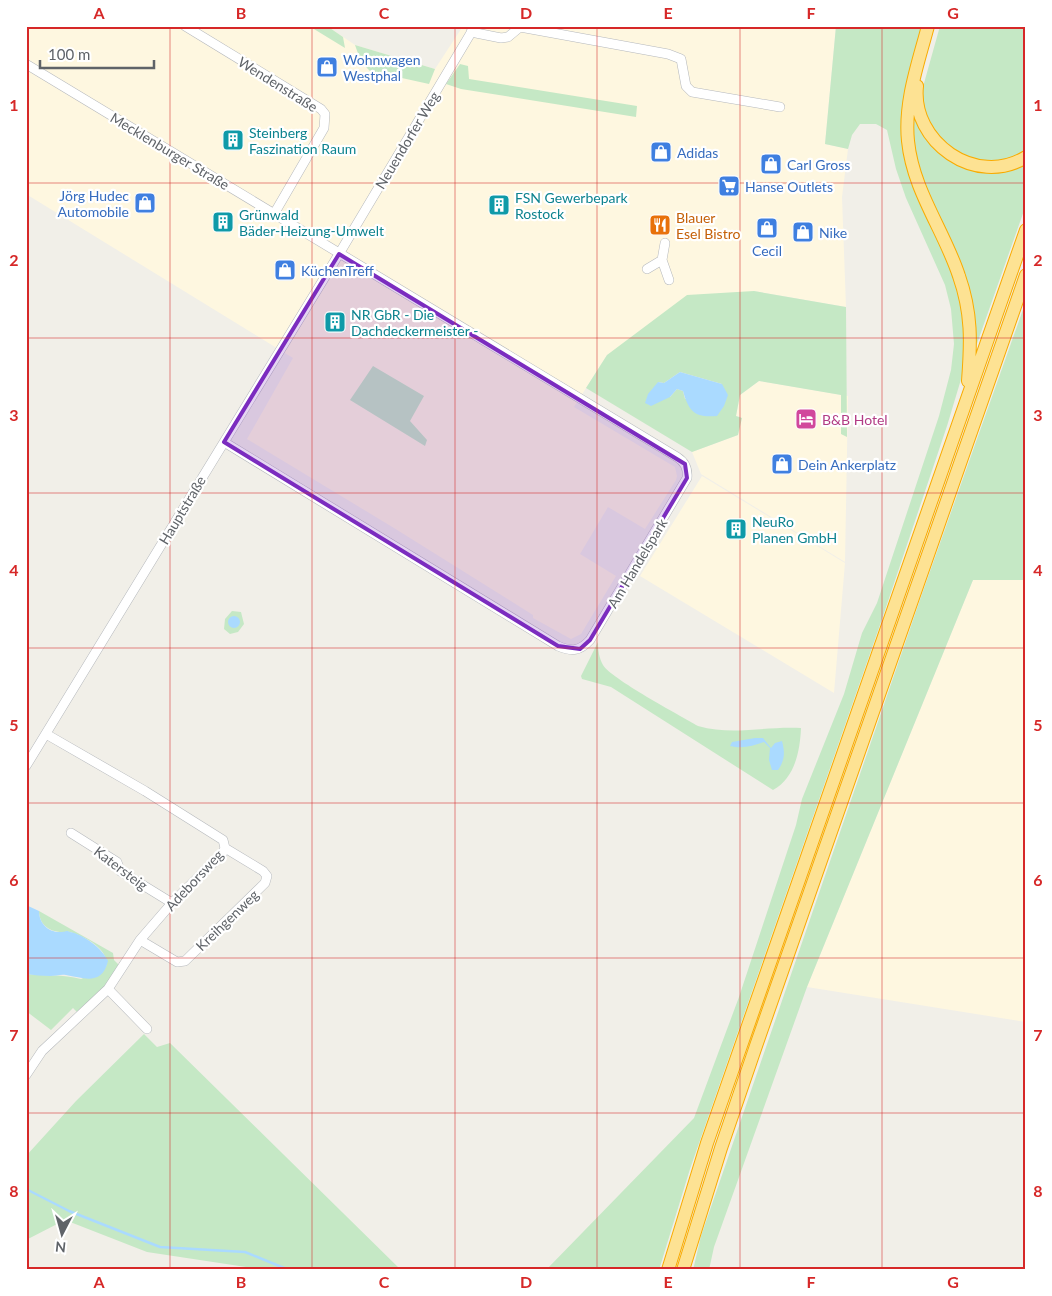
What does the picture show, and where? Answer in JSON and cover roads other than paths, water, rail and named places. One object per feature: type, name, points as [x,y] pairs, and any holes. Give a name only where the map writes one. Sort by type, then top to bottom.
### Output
[{"type":"highway","points":[[928,26],[908,105],[908,144],[914,172],[954,263],[966,297],[971,328],[968,396]]},
{"type":"highway","points":[[934,26],[916,94],[919,109],[929,133],[937,144],[948,153],[970,164],[997,167],[1026,157]]},
{"type":"highway","points":[[668,1270],[707,1143],[1026,230]]},
{"type":"highway","points":[[683,1270],[721,1148],[754,1052],[1026,275]]},
{"type":"street","name":"Wendenstraße","points":[[185,26],[321,109],[325,114],[324,128],[274,214]]},
{"type":"street","points":[[473,29],[500,38],[508,36],[520,27],[668,54],[681,59],[686,86],[692,92],[780,107]]},
{"type":"street","name":"Neuendorfer Weg","points":[[339,254],[473,29]]},
{"type":"street","name":"Mecklenburger Straße","points":[[26,64],[339,254]]},
{"type":"street","points":[[665,243],[662,260],[669,280]]},
{"type":"street","name":"Am Handelspark","points":[[224,442],[558,646],[574,650],[580,649],[590,640],[687,478],[688,473],[685,464],[677,457],[339,254]]},
{"type":"street","name":"Hauptstraße","points":[[26,766],[339,254]]},
{"type":"street","points":[[647,269],[662,260]]},
{"type":"street","name":"Adeborsweg","points":[[26,1075],[42,1050],[108,989],[140,940],[172,903],[222,854],[225,848],[223,840],[145,791],[46,734]]},
{"type":"street","name":"Katersteig","points":[[71,833],[117,862],[120,871],[172,903]]},
{"type":"street","name":"Kreihgenweg","points":[[140,940],[177,962],[185,961],[265,883],[267,876],[263,871],[225,848]]},
{"type":"street","points":[[108,989],[147,1029]]},
{"type":"water","points":[[680,372],[722,384],[728,395],[724,406],[717,416],[698,415],[691,409],[683,391],[677,389],[670,397],[651,406],[645,403],[648,394],[658,382],[664,383]]},
{"type":"water","points":[[234,616],[240,622],[234,628],[228,622]]},
{"type":"water","points":[[763,738],[771,748],[775,743],[782,741],[784,756],[778,770],[772,770],[769,760],[770,748],[764,742],[743,747],[730,746],[732,742]]},
{"type":"water","points":[[26,905],[39,911],[43,923],[52,931],[75,933],[97,947],[108,961],[101,974],[97,977],[86,978],[64,975],[26,974]]},
{"type":"waterway","points":[[26,1189],[69,1211],[160,1247],[245,1252],[289,1270]]},
{"type":"place","name":"Wohnwagen Westphal","points":[[327,67]]},
{"type":"place","name":"Steinberg Faszination Raum","points":[[233,140]]},
{"type":"place","name":"Adidas","points":[[661,152]]},
{"type":"place","name":"Carl Gross","points":[[771,164]]},
{"type":"place","name":"Hanse Outlets","points":[[729,186]]},
{"type":"place","name":"Jörg Hudec Automobile","points":[[145,203]]},
{"type":"place","name":"FSN Gewerbepark Rostock","points":[[499,205]]},
{"type":"place","name":"Grünwald Bäder-Heizung-Umwelt","points":[[223,222]]},
{"type":"place","name":"Blauer Esel Bistro","points":[[660,225]]},
{"type":"place","name":"Cecil","points":[[767,228]]},
{"type":"place","name":"Nike","points":[[803,232]]},
{"type":"place","name":"KüchenTreff","points":[[285,270]]},
{"type":"place","name":"NR GbR - Die Dachdeckermeister -","points":[[335,322]]},
{"type":"place","name":"B&B Hotel","points":[[806,419]]},
{"type":"place","name":"Dein Ankerplatz","points":[[782,464]]},
{"type":"place","name":"NeuRo Planen GmbH","points":[[736,529]]}]
